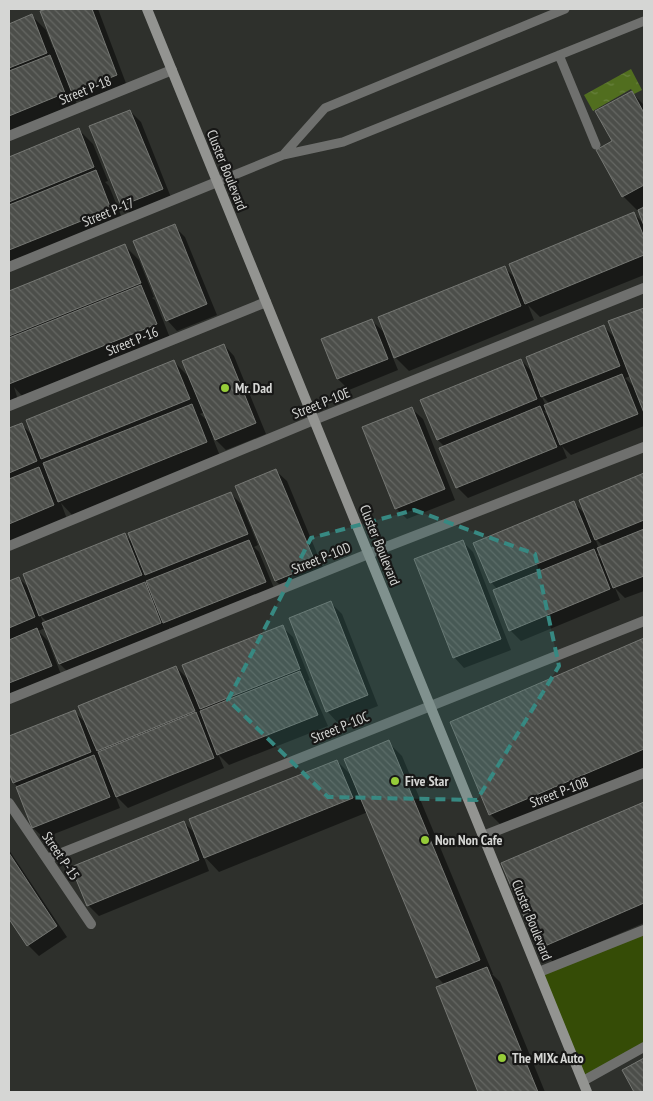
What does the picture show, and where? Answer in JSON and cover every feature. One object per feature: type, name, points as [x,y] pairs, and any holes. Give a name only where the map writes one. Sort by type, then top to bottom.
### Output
[{"type":"street","name":"Cluster Boulevard","points":[[147,9],[587,1092]]},
{"type":"street","name":"Street P-18","points":[[9,136],[172,70]]},
{"type":"street","name":"Street P-17","points":[[9,267],[217,182]]},
{"type":"street","name":"Street P-10E","points":[[9,546],[314,420],[644,288]]},
{"type":"street","name":"Street P-16","points":[[9,406],[266,302]]},
{"type":"street","name":"Street P-10D","points":[[9,700],[368,554],[644,446]]},
{"type":"street","name":"Street P-10C","points":[[47,859],[644,622]]},
{"type":"street","name":"Street P-10B","points":[[483,836],[644,773]]},
{"type":"street","name":"Street P-15","points":[[9,802],[91,924]]},
{"type":"street","points":[[539,972],[644,930]]},
{"type":"street","points":[[583,1080],[644,1047]]},
{"type":"lane","points":[[283,155],[325,108],[565,9]]},
{"type":"lane","points":[[217,182],[283,155],[343,142],[644,21]]},
{"type":"lane","points":[[559,55],[596,145]]},
{"type":"highlighted area","points":[[414,510],[535,554],[559,666],[477,800],[328,797],[228,700],[311,538]]},
{"type":"shaded area","points":[[644,930],[644,1047],[583,1081],[539,973]]},
{"type":"water","points":[[631,69],[642,90],[634,94],[631,89],[593,111],[584,95]]},
{"type":"building","points":[[47,9],[92,9],[117,75],[72,93],[40,11]]},
{"type":"building","points":[[32,14],[47,53],[9,68],[9,24]]},
{"type":"building","points":[[50,55],[65,93],[9,116],[9,71]]},
{"type":"building","points":[[632,91],[644,113],[644,185],[622,197],[596,150],[612,141],[595,111]]},
{"type":"building","points":[[130,110],[163,189],[121,206],[89,126]]},
{"type":"building","points":[[79,128],[94,167],[9,202],[9,157]]},
{"type":"building","points":[[96,170],[111,209],[9,250],[9,205]]},
{"type":"building","points":[[644,207],[644,226],[638,210]]},
{"type":"building","points":[[634,212],[644,237],[644,255],[525,304],[509,264]]},
{"type":"building","points":[[175,224],[207,304],[166,321],[133,241]]},
{"type":"building","points":[[125,244],[141,283],[9,336],[9,291]]},
{"type":"building","points":[[505,266],[521,306],[394,358],[378,317]]},
{"type":"building","points":[[141,285],[157,324],[9,384],[9,338]]},
{"type":"building","points":[[644,308],[644,413],[608,321]]},
{"type":"building","points":[[372,319],[388,359],[337,379],[321,339]]},
{"type":"building","points":[[604,325],[620,366],[541,397],[526,357]]},
{"type":"building","points":[[224,344],[256,423],[215,440],[182,361]]},
{"type":"building","points":[[521,359],[537,399],[437,440],[420,400]]},
{"type":"building","points":[[174,360],[190,399],[41,459],[26,420]]},
{"type":"building","points":[[622,374],[638,414],[560,445],[544,405]]},
{"type":"building","points":[[192,404],[207,442],[58,502],[43,463]]},
{"type":"building","points":[[540,406],[557,447],[456,488],[439,448]]},
{"type":"building","points":[[412,407],[445,489],[395,509],[362,427]]},
{"type":"building","points":[[22,423],[37,461],[9,473],[9,428]]},
{"type":"building","points":[[39,467],[54,505],[9,524],[9,479]]},
{"type":"building","points":[[276,469],[316,564],[275,581],[235,486]]},
{"type":"building","points":[[644,473],[644,520],[595,540],[579,500]]},
{"type":"building","points":[[231,492],[248,534],[145,575],[128,533]]},
{"type":"building","points":[[574,501],[591,542],[490,583],[473,543]]},
{"type":"building","points":[[644,529],[644,576],[613,588],[597,548]]},
{"type":"building","points":[[125,533],[142,575],[39,616],[23,574]]},
{"type":"building","points":[[249,540],[266,582],[163,623],[146,581]]},
{"type":"building","points":[[463,540],[501,639],[453,658],[414,559]]},
{"type":"building","points":[[594,549],[610,589],[509,631],[493,590]]},
{"type":"building","points":[[19,577],[35,617],[9,628],[9,581]]},
{"type":"building","points":[[145,582],[161,623],[59,664],[42,623]]},
{"type":"building","points":[[331,601],[368,695],[326,712],[289,618]]},
{"type":"building","points":[[283,625],[300,669],[200,709],[182,665]]},
{"type":"building","points":[[37,628],[52,666],[9,683],[9,640]]},
{"type":"building","points":[[644,638],[644,749],[489,815],[450,722]]},
{"type":"building","points":[[176,666],[195,711],[97,751],[78,706]]},
{"type":"building","points":[[300,671],[318,715],[217,755],[200,711]]},
{"type":"building","points":[[75,710],[91,752],[13,783],[9,773],[9,736]]},
{"type":"building","points":[[196,712],[214,758],[116,797],[98,752]]},
{"type":"building","points":[[389,740],[480,960],[436,978],[344,759]]},
{"type":"building","points":[[94,755],[110,797],[32,828],[16,787]]},
{"type":"building","points":[[337,760],[353,798],[204,858],[189,819]]},
{"type":"building","points":[[644,802],[644,903],[538,949],[501,863]]},
{"type":"building","points":[[184,821],[199,860],[87,906],[71,867]]},
{"type":"building","points":[[9,853],[57,926],[27,946],[9,919]]},
{"type":"building","points":[[487,967],[538,1092],[478,1092],[436,987]]},
{"type":"building","points":[[644,1058],[644,1092],[634,1092],[622,1070]]},
{"type":"place","name":"Mr. Dad","points":[[225,388]]},
{"type":"place","name":"Five Star","points":[[395,781]]},
{"type":"place","name":"Non Non Cafe","points":[[425,840]]},
{"type":"place","name":"The MIXc Auto","points":[[502,1058]]}]
